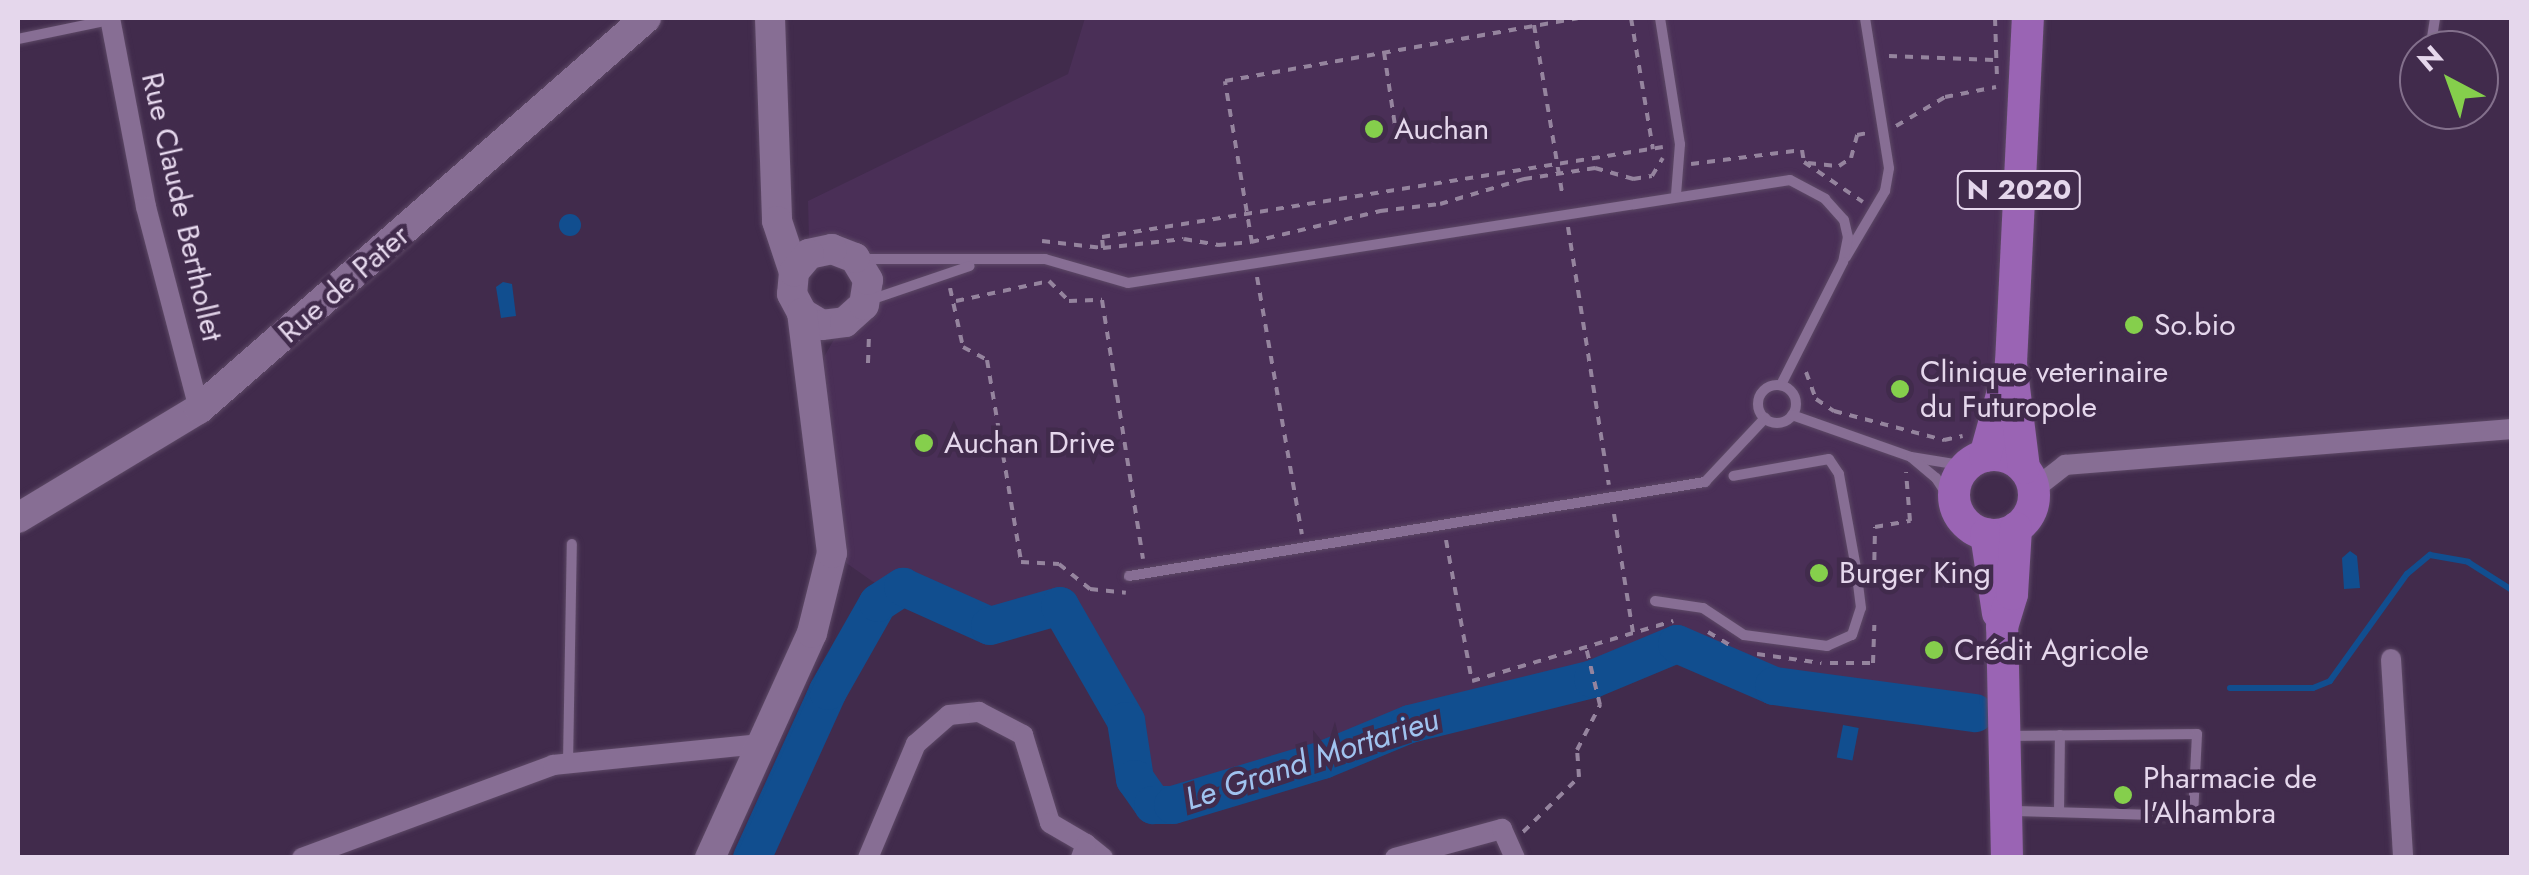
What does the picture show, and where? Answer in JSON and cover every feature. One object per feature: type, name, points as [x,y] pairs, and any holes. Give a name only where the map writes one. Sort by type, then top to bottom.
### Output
[{"type":"main road","name":"N 2020","points":[[2028,18],[2012,87],[2011,364],[2029,479]]},
{"type":"main road","name":"N 2020","points":[[1976,461],[2011,364]]},
{"type":"main road","points":[[2006,457],[2029,479],[2030,512],[2001,531],[1958,512],[1954,491],[1976,461],[2006,457]]},
{"type":"main road","points":[[2001,531],[2012,594],[2002,627],[2008,858]]},
{"type":"street","name":"Rue de Pater","points":[[18,518],[199,410],[646,18]]},
{"type":"street","points":[[710,858],[812,633],[832,553],[802,313],[792,294],[794,272],[776,220],[770,18]]},
{"type":"street","name":"Rue Claude Berthollet","points":[[110,19],[146,207],[199,410]]},
{"type":"street","points":[[776,196],[791,226],[844,253],[868,280],[854,313],[824,357],[813,415]]},
{"type":"street","points":[[794,272],[809,254],[844,253]]},
{"type":"street","points":[[802,313],[822,324],[854,313]]},
{"type":"street","points":[[2029,479],[2065,465],[2512,429]]},
{"type":"street","points":[[2391,659],[2403,858]]},
{"type":"street","points":[[868,858],[916,744],[948,715],[979,712],[1023,735],[1050,823],[1084,851],[1104,858]]},
{"type":"street","points":[[302,858],[496,782],[568,763],[761,744]]},
{"type":"street","points":[[1395,858],[1502,830],[1512,852]]},
{"type":"lane","points":[[1660,18],[1680,144],[1676,195]]},
{"type":"lane","points":[[1765,418],[1760,396],[1781,385],[1884,191],[1884,130],[1865,18]]},
{"type":"lane","points":[[18,39],[110,19]]},
{"type":"lane","points":[[844,253],[981,264],[1044,259],[1128,283],[1768,180],[1806,184],[1844,220],[1844,262]]},
{"type":"lane","points":[[854,313],[894,287],[981,264]]},
{"type":"lane","points":[[1781,385],[1795,397],[1792,415]]},
{"type":"lane","points":[[1765,418],[1776,423],[1792,415],[1911,458],[1976,461]]},
{"type":"lane","points":[[1129,576],[1705,482],[1765,418]]},
{"type":"lane","points":[[1911,458],[1936,478],[1958,512]]},
{"type":"lane","points":[[1654,601],[1703,608],[1744,634],[1827,646],[1852,635],[1861,608],[1856,568],[1839,474],[1829,460],[1732,476]]},
{"type":"lane","points":[[568,763],[572,544]]},
{"type":"lane","points":[[2004,736],[2197,734],[2193,816],[2006,810]]},
{"type":"lane","points":[[2059,812],[2060,736]]},
{"type":"path","points":[[1304,547],[1225,80],[1577,18]]},
{"type":"path","points":[[1632,18],[1652,148]]},
{"type":"path","points":[[1804,162],[1839,166],[1851,158],[1857,135],[1884,130],[1945,96],[2012,87],[1994,60],[1995,18]]},
{"type":"path","points":[[1534,25],[1632,632]]},
{"type":"path","points":[[1384,52],[1398,146]]},
{"type":"path","points":[[1880,56],[1994,60]]},
{"type":"path","points":[[1031,242],[1103,248],[1184,238],[1218,245],[1251,242],[1595,168],[1633,179],[1652,176],[1663,147],[1660,128]]},
{"type":"path","points":[[1103,248],[1102,237],[1663,147]]},
{"type":"path","points":[[956,301],[1049,280],[1069,302],[1102,300],[1146,573]]},
{"type":"path","points":[[1512,852],[1579,777],[1578,750],[1600,705],[1586,647]]},
{"type":"shaded area","points":[[1085,18],[2028,18],[2011,363],[1975,460],[1954,491],[1958,512],[1976,531],[2004,714],[1876,705],[1774,686],[1677,644],[1593,679],[1410,724],[1309,764],[1173,805],[1153,805],[1135,779],[1126,721],[1060,607],[1002,625],[978,624],[921,592],[903,587],[889,593],[832,553],[813,415],[824,357],[868,280],[809,241],[808,201],[1068,74]]},
{"type":"water","points":[[570,214],[578,217],[578,233],[570,236],[562,233],[559,225],[562,217]]},
{"type":"water","points":[[503,282],[512,284],[516,316],[501,318],[496,287]]},
{"type":"water","points":[[2350,551],[2357,556],[2360,588],[2344,589],[2342,558]]},
{"type":"water","points":[[1843,725],[1859,728],[1852,760],[1837,757]]},
{"type":"waterway","name":"Le Grand Mortarieu","points":[[2230,688],[2313,688],[2330,681],[2407,574],[2430,555],[2468,562],[2512,590]]},
{"type":"waterway","name":"Le Grand Mortarieu","points":[[752,858],[828,691],[878,603],[903,587],[990,626],[1060,606],[1126,721],[1135,779],[1153,805],[1173,805],[1323,760],[1410,724],[1593,679],[1677,644],[1774,686],[1975,713]]},
{"type":"place","name":"Auchan","points":[[1374,129]]},
{"type":"place","name":"So.bio","points":[[2134,325]]},
{"type":"place","name":"Clinique veterinaire du Futuropole","points":[[1900,389]]},
{"type":"place","name":"Auchan Drive","points":[[924,443]]},
{"type":"place","name":"Burger King","points":[[1819,573]]},
{"type":"place","name":"Crédit Agricole","points":[[1934,650]]},
{"type":"place","name":"Pharmacie de l'Alhambra","points":[[2123,795]]}]
